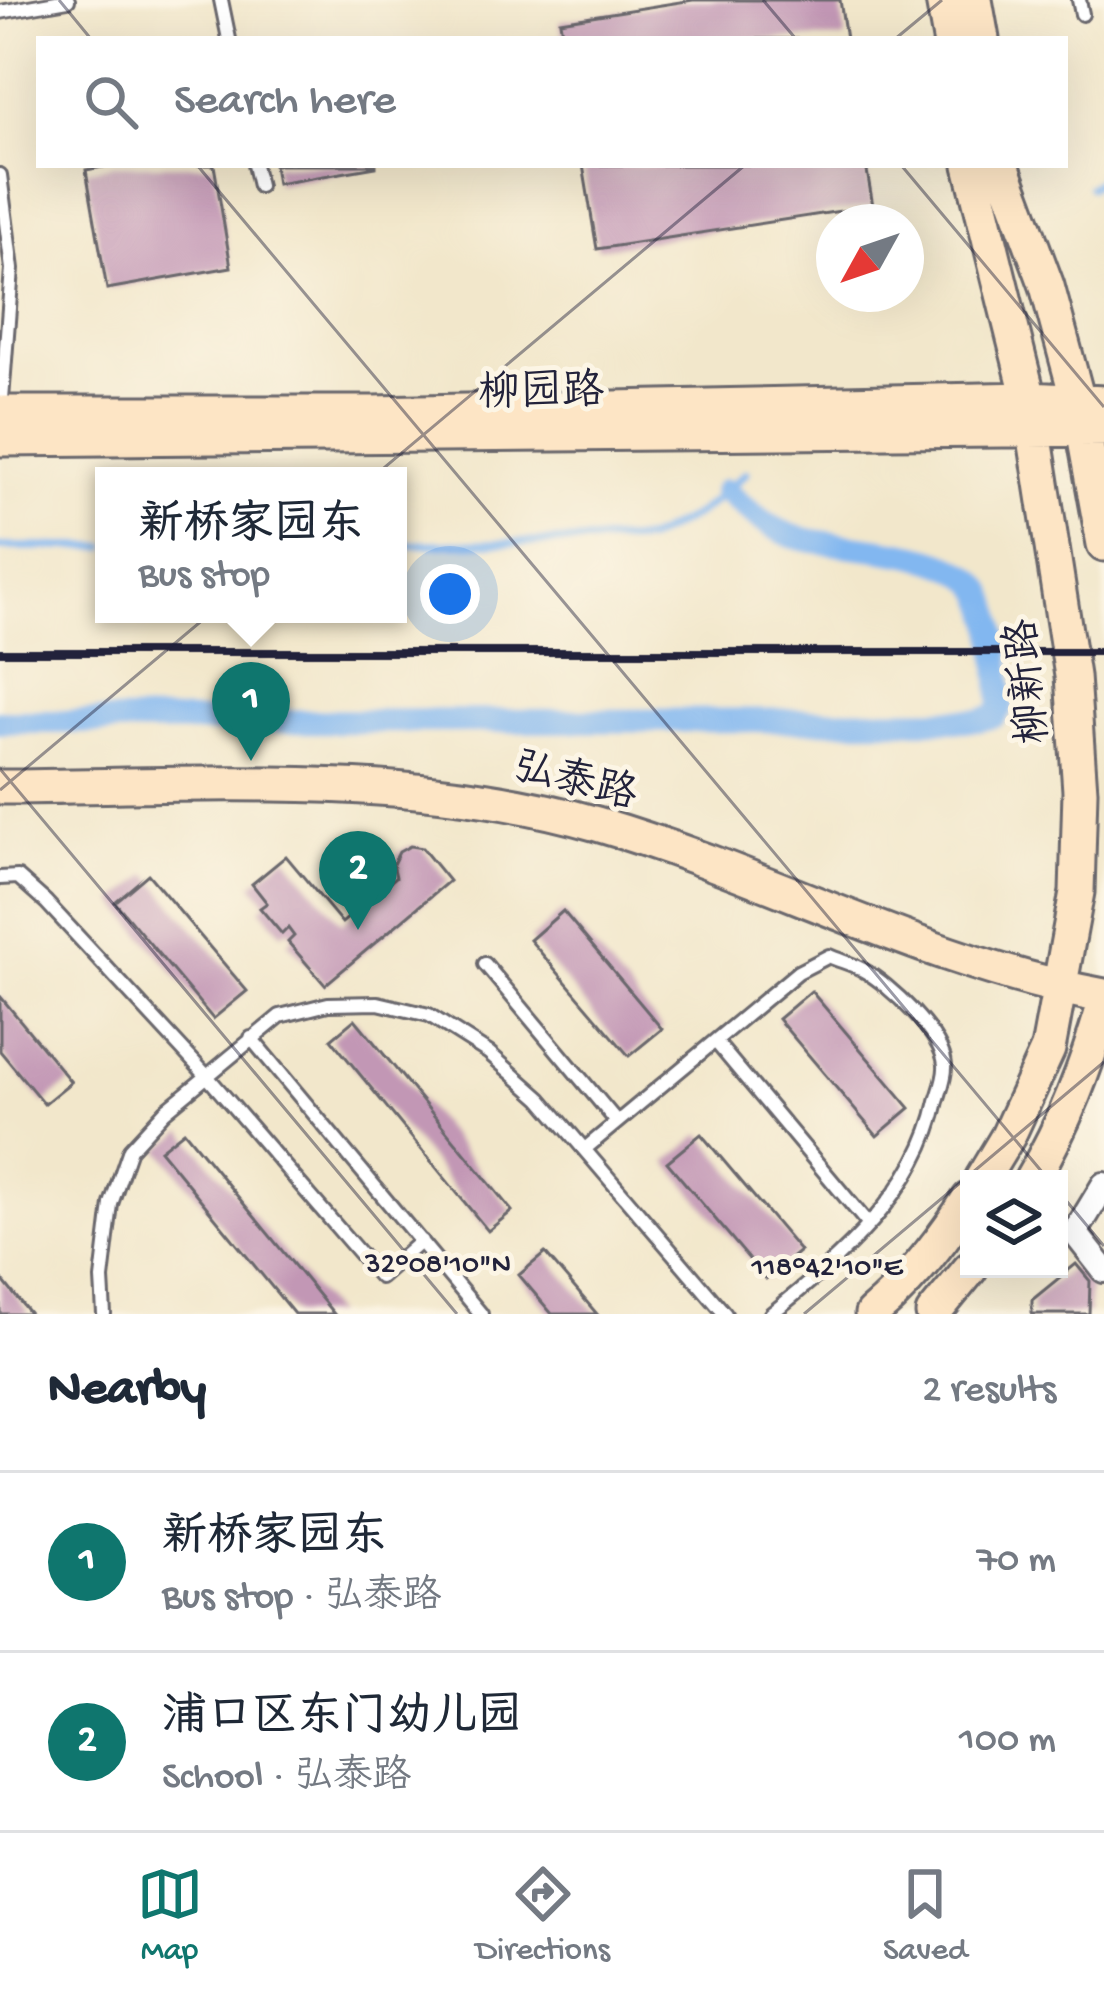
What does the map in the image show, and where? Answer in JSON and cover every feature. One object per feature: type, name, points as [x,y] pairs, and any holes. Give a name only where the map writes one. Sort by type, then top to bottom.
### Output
[{"type":"street","points":[[943,0],[949,36]]},
{"type":"street","points":[[975,0],[981,36]]},
{"type":"street","name":"柳新路","points":[[972,168],[1032,413],[1072,676],[1080,791],[1077,892],[1048,1049],[987,1170]]},
{"type":"street","points":[[1003,168],[1092,415],[1104,544]]},
{"type":"street","points":[[1032,413],[1092,415]]},
{"type":"street","name":"柳园路","points":[[0,415],[1032,413]]},
{"type":"street","name":"柳园路","points":[[0,440],[1032,413]]},
{"type":"street","name":"弘泰路","points":[[0,788],[261,786],[477,798],[596,824],[1004,974],[1104,995]]},
{"type":"street","points":[[1037,1170],[1058,1136],[1084,1073],[1104,1006]]},
{"type":"street","points":[[1104,1185],[1075,1233],[1104,1270]]},
{"type":"street","points":[[872,1314],[928,1255],[960,1211]]},
{"type":"street","points":[[933,1314],[963,1278]]},
{"type":"lane","points":[[0,12],[68,0]]},
{"type":"lane","points":[[221,0],[228,36]]},
{"type":"lane","points":[[255,168],[259,186]]},
{"type":"lane","points":[[0,175],[11,269],[0,415]]},
{"type":"lane","points":[[0,878],[18,877],[46,902],[206,1076],[380,1277],[421,1241]]},
{"type":"lane","points":[[586,1148],[798,972],[829,956],[866,971],[932,1030],[945,1064],[919,1158],[869,1225],[826,1269],[770,1314]]},
{"type":"lane","points":[[484,964],[617,1122]]},
{"type":"lane","points":[[104,1314],[102,1279],[111,1204],[130,1149],[206,1076],[280,1016],[328,1004],[378,1003],[429,1015],[489,1053],[541,1099],[725,1314]]},
{"type":"lane","points":[[251,1039],[481,1314]]},
{"type":"lane","points":[[715,1041],[869,1225]]},
{"type":"building","points":[[693,0],[840,0],[846,36],[562,36],[560,21]]},
{"type":"building","points":[[214,168],[231,267],[107,289],[86,170]]},
{"type":"building","points":[[274,168],[370,168],[277,184]]},
{"type":"building","points":[[584,168],[867,168],[873,204],[816,204],[816,215],[597,249]]},
{"type":"building","points":[[410,846],[422,848],[449,881],[325,985],[288,942],[294,936],[288,928],[282,934],[260,908],[267,903],[252,884],[286,856],[342,923],[396,877],[393,864],[399,852]]},
{"type":"building","points":[[148,874],[247,991],[213,1019],[115,902]]},
{"type":"building","points":[[563,911],[662,1029],[629,1056],[530,940]]},
{"type":"building","points":[[811,991],[910,1108],[877,1136],[778,1019]]},
{"type":"building","points":[[0,996],[71,1082],[44,1104],[0,1051]]},
{"type":"building","points":[[355,1019],[512,1211],[488,1231],[331,1039]]},
{"type":"building","points":[[184,1131],[334,1314],[294,1314],[160,1150]]},
{"type":"building","points":[[701,1134],[800,1251],[766,1279],[667,1162]]},
{"type":"building","points":[[545,1253],[597,1314],[552,1314],[519,1275]]},
{"type":"building","points":[[1076,1264],[1090,1281],[1089,1314],[1032,1314],[1032,1300],[1059,1278],[1068,1278],[1068,1271]]},
{"type":"building","points":[[0,1277],[30,1314],[0,1314]]},
{"type":"waterway","points":[[1090,187],[1104,177]]},
{"type":"waterway","points":[[407,545],[647,540],[699,513],[746,473]]},
{"type":"waterway","points":[[0,722],[980,720],[995,716],[1002,706],[996,635],[985,595],[973,580],[930,559],[791,536],[761,520],[725,491]]},
{"type":"waterway","points":[[0,547],[95,547]]},
{"type":"railway","points":[[0,652],[1104,652]]},
{"type":"place","name":"新桥家园东","points":[[251,761]]},
{"type":"place","name":"浦口区东门幼儿园","points":[[358,930]]}]
